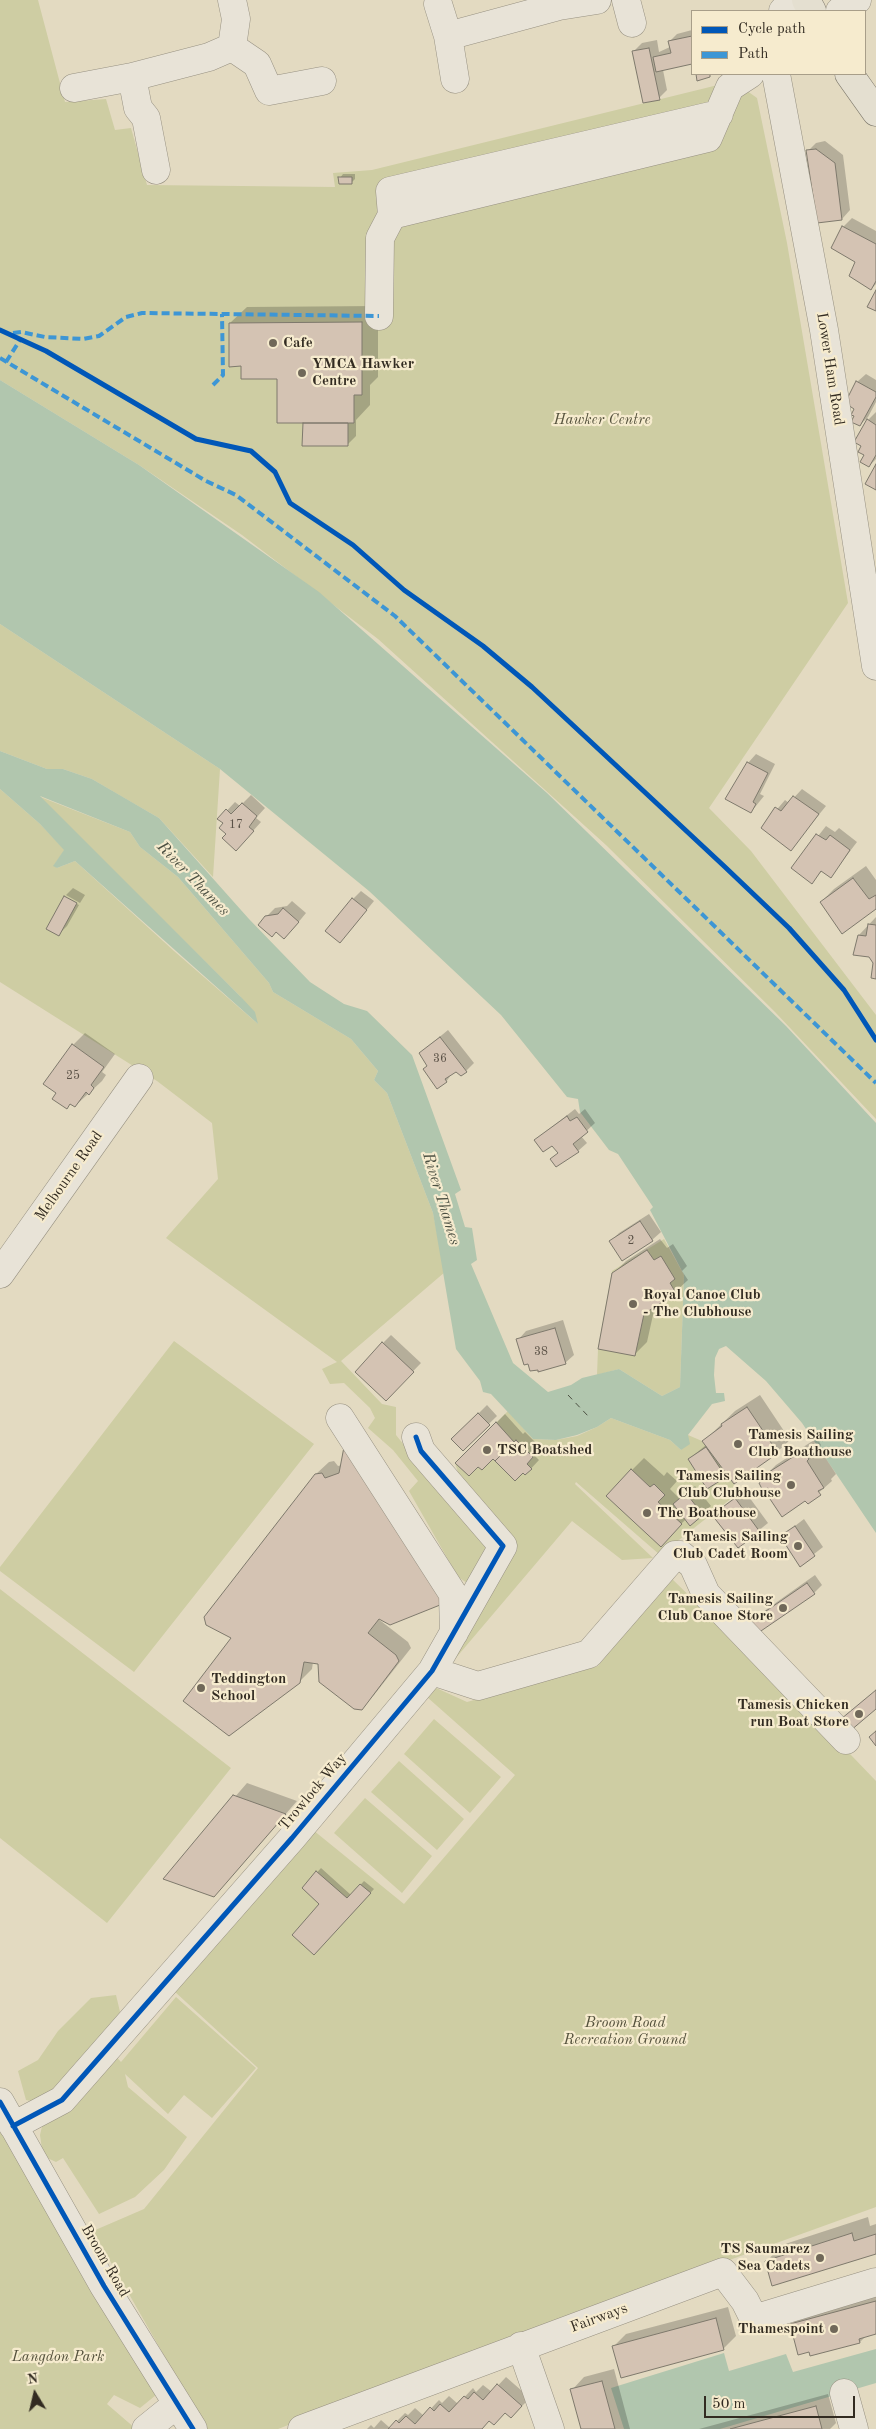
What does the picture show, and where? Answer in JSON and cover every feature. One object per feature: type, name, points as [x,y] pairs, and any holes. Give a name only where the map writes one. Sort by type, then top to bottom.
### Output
[{"type":"main road","points":[[849,75],[876,112]]},
{"type":"street","points":[[232,0],[236,19],[232,47]]},
{"type":"street","points":[[448,36],[558,3],[596,0]]},
{"type":"street","points":[[842,10],[857,0]]},
{"type":"street","points":[[438,4],[448,36],[454,79]]},
{"type":"street","points":[[74,88],[132,77],[208,58],[232,47]]},
{"type":"street","points":[[232,47],[257,64],[269,91],[322,81]]},
{"type":"street","points":[[379,316],[380,238],[392,215],[708,138],[730,87],[748,75]]},
{"type":"street","name":"Lower Ham Road","points":[[776,75],[824,330],[876,666]]},
{"type":"street","points":[[132,77],[138,108],[146,118],[156,170]]},
{"type":"street","name":"Melbourne Road","points":[[0,1274],[139,1079]]},
{"type":"street","points":[[340,1418],[453,1594],[454,1633]]},
{"type":"street","name":"Trowlock Way","points":[[6,2114],[62,2100],[292,1838],[432,1671],[503,1546],[421,1451],[416,1437]]},
{"type":"street","points":[[432,1671],[478,1686],[589,1654],[675,1555],[681,1555],[693,1565],[706,1594],[846,1740]]},
{"type":"street","name":"Broom Road","points":[[6,2114],[104,2286],[193,2429]]},
{"type":"street","name":"Fairways","points":[[302,2429],[723,2272],[745,2301],[754,2320],[876,2282]]},
{"type":"street","points":[[521,2346],[550,2429]]},
{"type":"street","points":[[844,2393],[854,2429]]},
{"type":"street","points":[[146,2429],[177,2404]]},
{"type":"green space","name":"Hawker Centre","points":[[0,0],[38,0],[65,102],[106,99],[115,130],[131,128],[147,185],[335,187],[333,173],[372,170],[722,84],[743,88],[757,98],[787,243],[848,603],[709,808],[751,851],[876,1015],[876,1119],[775,1012],[606,845],[378,639],[242,535],[139,465],[0,380]]},
{"type":"green space","points":[[0,624],[220,769],[213,877],[159,818],[92,779],[63,769],[47,769],[0,751]]},
{"type":"green space","points":[[0,789],[40,824],[65,850],[54,865],[57,868],[75,861],[258,1024],[240,996],[38,796],[130,832],[140,847],[178,877],[269,983],[273,992],[351,1039],[378,1071],[374,1080],[387,1093],[433,1213],[445,1272],[341,1361],[382,1404],[396,1407],[396,1435],[488,1550],[473,1587],[458,1577],[409,1491],[418,1481],[393,1450],[368,1428],[375,1418],[370,1408],[344,1383],[330,1384],[322,1369],[337,1362],[166,1238],[218,1179],[212,1123],[157,1081],[0,982]]},
{"type":"green space","points":[[664,1239],[684,1275],[680,1387],[662,1396],[619,1369],[597,1375],[598,1349],[612,1271]]},
{"type":"green space","points":[[174,1341],[314,1444],[134,1672],[0,1571],[0,1567]]},
{"type":"green space","points":[[508,1411],[533,1439],[556,1440],[577,1436],[611,1418],[670,1440],[681,1450],[688,1435],[702,1441],[734,1484],[737,1494],[660,1555],[576,1482],[575,1484],[653,1558],[622,1560],[572,1521],[455,1659],[448,1654],[509,1543],[462,1485],[455,1463]]},
{"type":"green space","name":"Broom Road Recreation Ground","points":[[668,1575],[827,1730],[876,1781],[876,2207],[522,2335],[278,2429],[206,2429],[93,2231],[144,2209],[258,2068],[174,1991],[313,1830],[404,1904],[515,1775],[427,1697],[434,1687],[467,1702],[598,1666]]},
{"type":"green space","points":[[0,1589],[231,1768],[107,1923],[0,1838]]},
{"type":"green space","points":[[434,1719],[501,1777],[470,1813],[404,1754]]},
{"type":"green space","points":[[399,1761],[464,1819],[437,1850],[371,1792]]},
{"type":"green space","points":[[365,1798],[432,1856],[402,1893],[334,1833]]},
{"type":"green space","points":[[116,1995],[121,2016],[112,2052],[121,2062],[176,1997],[256,2068],[212,2118],[184,2095],[168,2114],[125,2074],[128,2087],[187,2137],[164,2170],[135,2197],[99,2214],[63,2158],[56,2162],[43,2156],[40,2135],[44,2118],[44,2104],[26,2100],[18,2071],[38,2060],[58,2031],[91,1998]]},
{"type":"green space","name":"Langdon Park","points":[[0,2125],[161,2391],[140,2408],[114,2395],[107,2404],[136,2429],[0,2429]]},
{"type":"water","name":"River Thames","points":[[0,380],[139,465],[319,592],[547,793],[786,1026],[876,1123],[876,1533],[802,1423],[766,1381],[726,1346],[719,1349],[715,1358],[714,1375],[716,1393],[724,1393],[725,1401],[712,1404],[688,1435],[690,1444],[681,1450],[670,1440],[611,1418],[597,1427],[577,1435],[556,1440],[533,1439],[491,1394],[483,1392],[480,1381],[456,1349],[433,1213],[387,1093],[374,1080],[378,1071],[351,1039],[273,992],[269,983],[178,877],[140,847],[130,832],[40,796],[240,996],[255,1012],[258,1024],[75,861],[57,868],[53,866],[64,850],[40,824],[0,789],[0,751],[47,769],[63,769],[92,779],[159,818],[249,919],[310,982],[344,1004],[367,1011],[412,1055],[461,1190],[455,1194],[465,1227],[472,1228],[477,1260],[471,1264],[513,1363],[548,1392],[571,1385],[582,1378],[619,1369],[662,1396],[680,1387],[684,1275],[650,1210],[653,1207],[618,1154],[609,1150],[580,1112],[578,1099],[567,1097],[501,1015],[369,891],[220,769],[0,624]]},
{"type":"water","points":[[876,2349],[876,2383],[720,2429],[624,2429],[611,2388],[724,2353],[729,2371],[786,2354],[793,2372]]},
{"type":"building","points":[[691,36],[691,64],[656,72],[653,57],[671,53],[668,41]]},
{"type":"building","points":[[649,48],[660,100],[643,103],[632,51]]},
{"type":"building","points":[[696,75],[710,75],[710,77],[697,81]]},
{"type":"building","points":[[816,149],[835,163],[842,220],[817,223],[806,150]]},
{"type":"building","points":[[338,177],[352,177],[352,184],[339,184]]},
{"type":"building","points":[[842,226],[876,244],[876,281],[871,290],[849,276],[855,262],[831,248]]},
{"type":"building","points":[[876,290],[876,311],[867,307]]},
{"type":"building","name":"YMCA Hawker Centre","points":[[362,322],[362,395],[354,395],[354,423],[277,423],[277,379],[241,379],[241,366],[229,367],[229,323]]},
{"type":"building","points":[[856,381],[876,392],[876,397],[860,426],[851,422],[854,416],[851,415],[854,409],[845,403]]},
{"type":"building","points":[[867,419],[876,425],[876,455],[869,467],[860,462],[864,455],[858,452],[861,446],[854,442]]},
{"type":"building","points":[[303,423],[348,423],[348,446],[302,446]]},
{"type":"building","points":[[876,464],[876,490],[865,484]]},
{"type":"building","points":[[747,762],[768,773],[753,802],[756,804],[751,813],[725,799]]},
{"type":"building","points":[[793,796],[819,814],[791,851],[761,828],[775,807],[781,811]]},
{"type":"building","points":[[242,803],[257,816],[249,827],[254,831],[236,851],[222,838],[226,834],[219,828],[223,823],[217,819],[226,809],[231,814]]},
{"type":"building","points":[[816,834],[826,840],[830,835],[850,850],[831,878],[821,871],[812,884],[791,868]]},
{"type":"building","points":[[853,878],[869,899],[876,895],[876,909],[842,934],[820,902]]},
{"type":"building","points":[[64,896],[77,903],[59,936],[46,929]]},
{"type":"building","points":[[352,898],[367,910],[340,943],[325,931]]},
{"type":"building","points":[[283,908],[299,922],[284,939],[276,932],[272,937],[258,925],[265,916],[278,914]]},
{"type":"building","points":[[868,924],[876,925],[876,979],[871,978],[873,963],[869,957],[853,955],[858,935],[866,936]]},
{"type":"building","points":[[440,1037],[467,1072],[461,1076],[456,1072],[445,1079],[447,1082],[437,1089],[423,1069],[427,1066],[419,1053]]},
{"type":"building","points":[[72,1044],[104,1067],[91,1085],[94,1088],[89,1095],[86,1092],[75,1107],[70,1104],[67,1109],[52,1099],[56,1093],[43,1084]]},
{"type":"building","points":[[567,1116],[570,1121],[577,1117],[588,1132],[573,1144],[579,1152],[556,1167],[550,1159],[558,1153],[552,1146],[543,1152],[534,1140]]},
{"type":"building","points":[[640,1221],[653,1241],[622,1261],[609,1241]]},
{"type":"building","name":"Royal Canoe Club - The Clubhouse","points":[[647,1250],[654,1260],[661,1256],[675,1279],[670,1283],[676,1293],[644,1314],[635,1356],[598,1349],[612,1273]]},
{"type":"building","points":[[555,1328],[566,1364],[538,1372],[538,1370],[530,1371],[528,1364],[524,1365],[516,1339]]},
{"type":"building","points":[[382,1342],[414,1372],[386,1401],[355,1372]]},
{"type":"building","name":"Tamesis Sailing Club Boathouse","points":[[747,1407],[778,1453],[734,1484],[702,1441],[722,1426],[721,1424]]},
{"type":"building","points":[[478,1413],[490,1425],[463,1451],[451,1439]]},
{"type":"building","name":"TSC Boatshed","points":[[496,1422],[514,1442],[495,1461],[493,1459],[482,1470],[478,1467],[469,1476],[455,1463]]},
{"type":"building","points":[[516,1440],[533,1457],[527,1464],[532,1469],[525,1475],[523,1473],[515,1481],[495,1461]]},
{"type":"building","points":[[344,1447],[445,1603],[390,1625],[379,1619],[368,1633],[396,1655],[399,1661],[362,1710],[354,1709],[319,1682],[318,1664],[304,1662],[300,1683],[229,1736],[183,1701],[231,1638],[206,1625],[204,1617],[315,1474],[322,1473],[325,1478],[339,1473]]},
{"type":"building","points":[[706,1447],[726,1477],[707,1489],[688,1459]]},
{"type":"building","name":"Tamesis Sailing Club Clubhouse","points":[[804,1450],[809,1459],[807,1461],[824,1488],[818,1491],[821,1495],[808,1504],[805,1501],[782,1517],[768,1496],[772,1493],[768,1488],[763,1491],[759,1483],[763,1480],[761,1477]]},
{"type":"building","name":"The Boathouse","points":[[631,1469],[650,1487],[654,1484],[665,1495],[658,1502],[682,1524],[661,1547],[606,1496]]},
{"type":"building","points":[[686,1493],[703,1515],[690,1526],[673,1504]]},
{"type":"building","points":[[735,1498],[760,1532],[738,1548],[712,1515]]},
{"type":"building","name":"Tamesis Sailing Club Cadet Room","points":[[795,1526],[815,1556],[800,1567],[780,1536]]},
{"type":"building","name":"Tamesis Sailing Club Canoe Store","points":[[807,1583],[815,1594],[758,1633],[750,1622]]},
{"type":"building","name":"Tamesis Chicken run Boat Store","points":[[876,1690],[876,1709],[850,1731],[841,1719]]},
{"type":"building","points":[[876,1731],[876,1746],[869,1737]]},
{"type":"building","points":[[233,1795],[286,1814],[214,1897],[163,1879]]},
{"type":"building","points":[[316,1871],[347,1898],[360,1884],[371,1893],[314,1955],[292,1935],[319,1904],[302,1888]]},
{"type":"building","name":"TS Saumarez Sea Cadets","points":[[852,2233],[854,2241],[876,2234],[876,2254],[772,2286],[765,2261]]},
{"type":"building","name":"Thamespoint","points":[[876,2301],[876,2334],[859,2339],[860,2343],[810,2356],[809,2352],[798,2355],[790,2324]]},
{"type":"building","points":[[716,2318],[724,2350],[621,2378],[612,2346]]},
{"type":"building","points":[[602,2381],[615,2429],[581,2429],[570,2389]]},
{"type":"building","points":[[497,2384],[522,2406],[511,2418],[505,2413],[494,2425],[489,2421],[482,2429],[388,2429],[396,2420],[399,2423],[406,2416],[415,2424],[430,2407],[434,2411],[440,2404],[449,2412],[464,2396],[468,2399],[474,2392],[483,2400]]},
{"type":"building","points":[[816,2406],[822,2429],[730,2429]]},
{"type":"ferry route","points":[[568,1395],[589,1417]]},
{"type":"marked path","points":[[13,333],[21,332],[45,337],[83,339],[99,336],[126,317],[142,313],[379,316]]},
{"type":"marked path","points":[[213,385],[223,375],[222,314]]},
{"type":"marked path","points":[[6,362],[20,340]]},
{"type":"marked path","points":[[0,358],[206,481],[236,495],[395,616],[876,1083]]},
{"type":"cycle path","points":[[0,330],[46,351],[196,439],[251,451],[275,472],[290,503],[353,545],[404,590],[483,646],[532,687],[725,867],[789,928],[844,990],[876,1040]]},
{"type":"cycle path","points":[[13,2126],[62,2100],[292,1838],[432,1671],[503,1546],[421,1451],[416,1437]]},
{"type":"cycle path","points":[[0,2102],[104,2286],[193,2429]]},
{"type":"place","name":"Cafe","points":[[273,343]]},
{"type":"place","name":"YMCA Hawker Centre","points":[[302,373]]},
{"type":"place","name":"Royal Canoe Club - The Clubhouse","points":[[633,1304]]},
{"type":"place","name":"Tamesis Sailing Club Boathouse","points":[[738,1444]]},
{"type":"place","name":"TSC Boatshed","points":[[487,1450]]},
{"type":"place","name":"Tamesis Sailing Club Clubhouse","points":[[791,1485]]},
{"type":"place","name":"The Boathouse","points":[[647,1513]]},
{"type":"place","name":"Tamesis Sailing Club Cadet Room","points":[[798,1546]]},
{"type":"place","name":"Tamesis Sailing Club Canoe Store","points":[[783,1608]]},
{"type":"place","name":"Teddington School","points":[[201,1688]]},
{"type":"place","name":"Tamesis Chicken run Boat Store","points":[[859,1714]]},
{"type":"place","name":"TS Saumarez Sea Cadets","points":[[820,2258]]},
{"type":"place","name":"Thamespoint","points":[[834,2329]]}]
